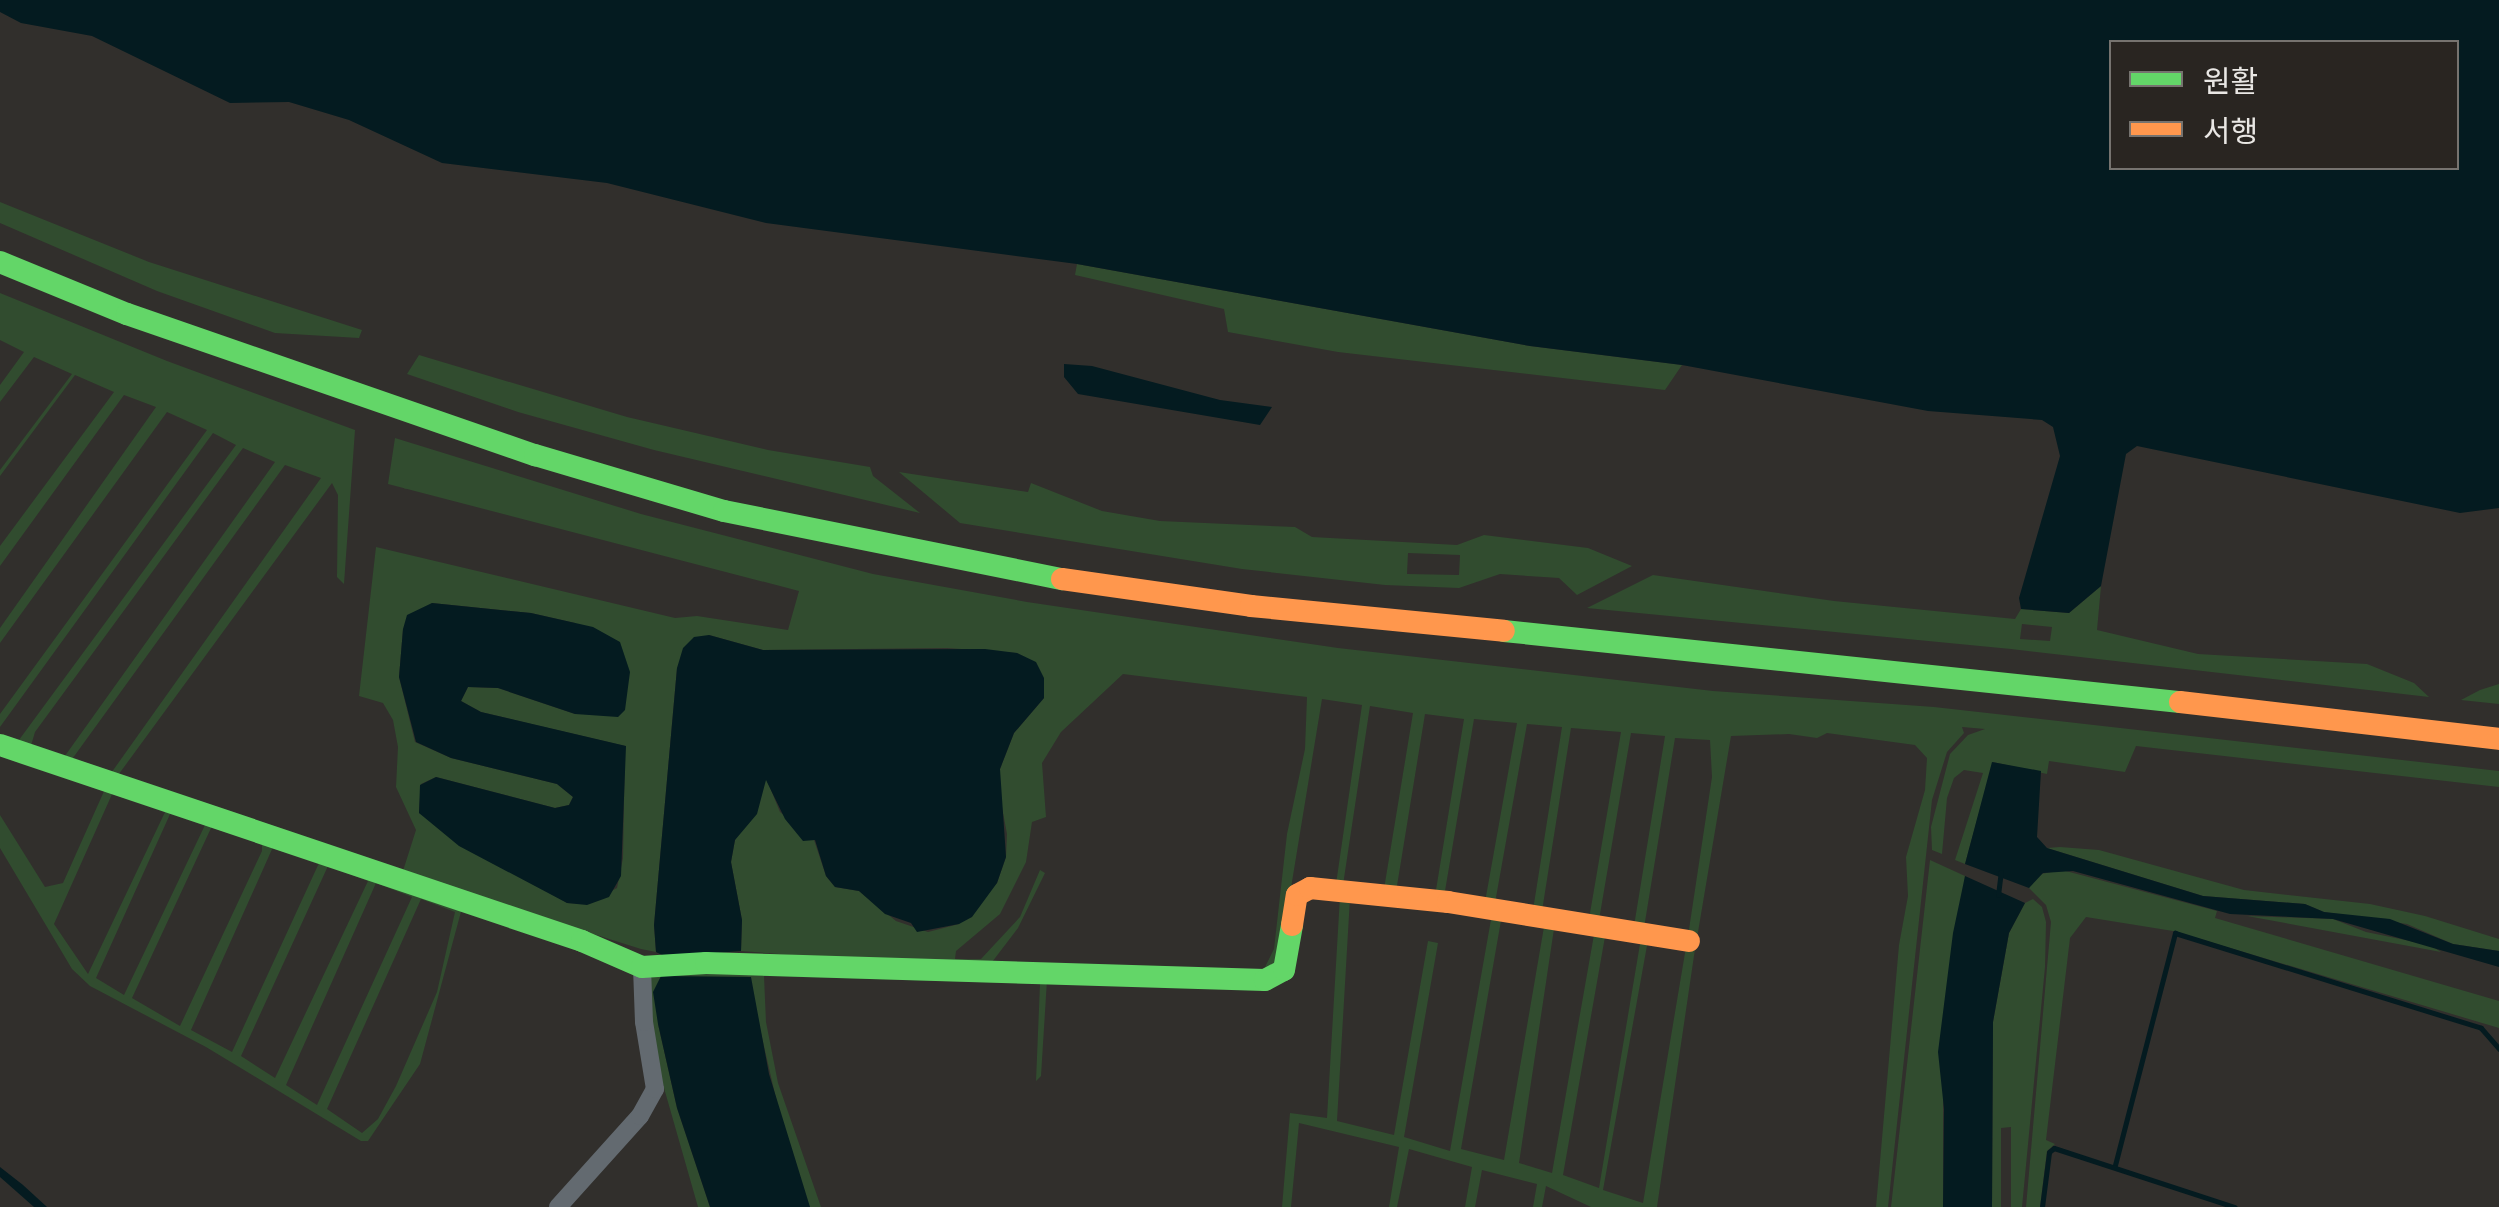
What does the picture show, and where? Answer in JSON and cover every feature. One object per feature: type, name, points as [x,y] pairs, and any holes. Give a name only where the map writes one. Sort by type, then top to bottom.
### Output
[{"type":"main road","points":[[0,262],[127,314],[535,456],[724,511],[1059,579],[1251,606],[1959,678],[2499,739]]},
{"type":"main road","points":[[0,745],[582,941],[642,967],[706,963],[1265,980],[1284,970],[1297,895],[1310,888],[1448,902],[1688,941]]},
{"type":"street","points":[[558,1207],[640,1116],[655,1089],[644,1022],[642,967]]},
{"type":"green space","points":[[0,202],[149,262],[362,330],[359,338],[275,333],[157,291],[0,223]]},
{"type":"green space","points":[[1077,264],[1530,346],[1682,365],[1665,390],[1338,352],[1228,332],[1224,309],[1075,275]]},
{"type":"green space","points":[[0,293],[167,361],[355,430],[344,584],[337,577],[338,495],[332,483],[116,778],[109,776],[321,478],[285,465],[70,762],[62,760],[275,462],[243,448],[35,732],[30,749],[16,744],[236,445],[213,433],[0,727],[0,714],[207,430],[167,412],[0,643],[0,628],[156,407],[124,395],[0,566],[0,546],[114,392],[75,375],[0,476],[0,470],[72,374],[34,357],[0,402],[0,385],[24,352],[0,340]]},
{"type":"green space","points":[[419,355],[627,417],[768,450],[870,467],[873,476],[920,513],[654,450],[518,412],[407,374]]},
{"type":"green space","points":[[395,438],[641,514],[873,574],[1027,602],[1338,648],[1713,691],[1934,707],[2499,771],[2499,787],[2136,746],[2125,772],[2049,761],[2047,774],[1993,762],[1965,864],[1955,860],[1983,773],[1964,770],[1954,778],[1947,798],[1942,854],[1932,850],[1931,827],[1950,754],[1968,735],[1985,729],[1962,727],[1964,733],[1947,752],[1932,800],[1888,1207],[1876,1207],[1899,945],[1908,896],[1906,857],[1925,790],[1927,758],[1915,745],[1827,733],[1817,738],[1789,734],[1731,736],[1697,938],[1688,936],[1712,777],[1710,740],[1675,738],[1644,928],[1634,926],[1665,736],[1631,733],[1599,920],[1589,919],[1621,732],[1571,728],[1542,911],[1533,910],[1562,727],[1527,724],[1495,903],[1485,902],[1517,723],[1474,719],[1444,897],[1435,896],[1464,719],[1425,714],[1396,892],[1384,889],[1413,713],[1370,706],[1343,885],[1336,884],[1362,705],[1322,699],[1279,961],[1265,967],[1274,949],[1287,834],[1305,749],[1307,697],[1123,674],[1061,732],[1042,763],[1046,817],[1032,822],[1026,862],[1000,914],[956,951],[955,959],[981,959],[1020,917],[1040,870],[1045,873],[1018,928],[986,970],[741,951],[742,920],[731,862],[735,840],[766,778],[780,812],[814,840],[826,876],[835,887],[859,891],[896,921],[928,932],[959,924],[997,883],[1006,857],[1007,834],[998,786],[1000,769],[1014,733],[1044,698],[1036,663],[1017,653],[947,648],[763,650],[709,635],[677,668],[654,925],[656,952],[402,874],[416,830],[396,787],[398,747],[393,720],[383,703],[359,696],[376,547],[675,618],[697,616],[788,630],[799,591],[388,484]],"holes":[[[432,603],[531,613],[575,623],[575,714],[498,688],[468,687],[461,701],[481,712],[625,746],[623,858],[617,888],[587,904],[567,903],[419,813],[421,784],[436,777],[555,808],[569,805],[573,797],[557,784],[451,758],[415,742],[399,677],[403,629]]]},
{"type":"green space","points":[[899,472],[1028,492],[1031,483],[1102,511],[1160,521],[1295,527],[1312,537],[1457,545],[1484,535],[1588,548],[1632,566],[1577,595],[1559,578],[1500,574],[1459,588],[1385,585],[1242,569],[960,523]],"holes":[[[1408,553],[1460,555],[1459,575],[1407,574]]]},
{"type":"green space","points":[[1653,575],[1834,601],[2015,619],[2021,609],[2069,613],[2101,586],[2097,630],[2198,654],[2367,664],[2414,683],[2429,697],[2011,649],[1587,608]],"holes":[[[2022,624],[2052,627],[2050,641],[2020,639]]]},
{"type":"green space","points":[[2499,684],[2499,704],[2461,700],[2480,690]]},
{"type":"green space","points":[[105,789],[462,908],[420,1064],[368,1141],[361,1141],[206,1047],[90,986],[72,969],[0,848],[0,815],[45,887],[63,883]],"holes":[[[113,792],[166,810],[88,974],[54,924]],[[171,812],[205,825],[124,995],[96,978]],[[212,826],[262,842],[262,851],[180,1026],[132,998]],[[273,847],[319,863],[232,1052],[191,1030]],[[328,866],[368,881],[275,1078],[241,1056]],[[376,883],[412,897],[317,1105],[286,1085]],[[421,899],[455,912],[437,992],[396,1086],[378,1119],[362,1133],[327,1109]]]},
{"type":"green space","points":[[2047,848],[2099,850],[2244,890],[2370,904],[2425,916],[2499,939],[2499,951],[2453,944],[2407,924],[2324,912],[2305,904],[2203,896]]},
{"type":"green space","points":[[1930,860],[1965,876],[1943,1083],[1943,1207],[1891,1207]]},
{"type":"green space","points":[[2062,870],[2217,911],[2215,918],[2499,1001],[2499,1028],[2173,931],[2086,917],[2070,938],[2046,1140],[2055,1144],[2047,1151],[2040,1207],[2026,1207],[2051,922],[2046,905],[2029,888],[2036,875]]},
{"type":"green space","points":[[1340,896],[1350,898],[1337,1121],[1394,1135],[1428,941],[1438,943],[1404,1137],[1450,1151],[1492,914],[1502,915],[1461,1149],[1504,1160],[1545,921],[1555,922],[1519,1163],[1552,1173],[1595,929],[1606,931],[1563,1175],[1599,1188],[1641,938],[1648,940],[1603,1190],[1643,1203],[1686,947],[1695,949],[1657,1207],[1591,1207],[1546,1186],[1542,1207],[1533,1207],[1537,1184],[1482,1170],[1475,1207],[1465,1207],[1472,1167],[1409,1149],[1397,1207],[1389,1207],[1399,1147],[1299,1123],[1291,1207],[1282,1207],[1290,1113],[1327,1118]]},
{"type":"green space","points":[[2033,899],[2042,907],[2046,922],[2045,967],[2022,1207],[2011,1207],[2011,1127],[2001,1128],[2001,1207],[1992,1207],[1993,1022],[2009,933],[2025,903]]},
{"type":"green space","points":[[2247,916],[2333,919],[2366,932],[2430,945],[2441,952]]},
{"type":"green space","points":[[657,973],[1047,980],[1041,1076],[1036,1081],[1040,984],[764,976],[766,1022],[778,1083],[821,1207],[810,1207],[806,1200],[781,1120],[760,1029],[658,1024],[677,1108],[710,1207],[698,1207],[650,1039],[648,980]]},
{"type":"water","points":[[0,0],[2499,0],[2499,508],[2460,513],[2137,446],[2126,454],[2101,586],[2069,613],[2021,609],[2019,598],[2060,456],[2053,427],[2042,420],[1928,411],[1682,365],[1530,346],[1077,264],[766,223],[607,183],[442,163],[349,120],[289,102],[230,103],[92,36],[21,23],[0,12]]},
{"type":"water","points":[[1064,364],[1092,366],[1220,400],[1272,407],[1260,425],[1078,394],[1064,377]]},
{"type":"water","points":[[432,603],[531,613],[593,627],[620,642],[630,672],[625,710],[618,717],[575,714],[498,688],[468,687],[461,701],[481,712],[626,746],[621,876],[609,897],[587,905],[567,903],[459,846],[419,813],[420,785],[436,777],[555,808],[569,805],[573,797],[557,784],[451,758],[416,742],[399,677],[403,629],[407,615]]},
{"type":"water","points":[[709,635],[763,650],[985,649],[1017,653],[1036,662],[1044,678],[1044,698],[1014,733],[1000,769],[1006,857],[997,883],[972,917],[959,924],[917,932],[911,923],[885,914],[859,891],[835,887],[826,876],[815,840],[803,841],[785,819],[766,780],[757,814],[735,840],[731,862],[742,920],[741,951],[666,957],[656,952],[654,925],[677,668],[683,648],[694,637]]},
{"type":"water","points":[[1992,762],[2041,771],[2037,837],[2047,848],[2203,896],[2305,904],[2324,912],[2390,919],[2453,944],[2499,951],[2499,967],[2333,919],[2230,914],[2073,871],[2043,873],[2029,888],[1965,864]]},
{"type":"water","points":[[1965,876],[2025,903],[2009,933],[1993,1022],[1992,1207],[1943,1207],[1944,1109],[1938,1052],[1953,933]]},
{"type":"water","points":[[661,976],[751,977],[769,1074],[810,1207],[710,1207],[677,1108],[658,1024],[653,992]]},
{"type":"water","points":[[0,1167],[47,1207],[34,1207],[0,1177]]},
{"type":"waterway","points":[[1998,895],[2001,872]]},
{"type":"waterway","points":[[2115,1165],[2175,933],[2481,1028],[2499,1049]]},
{"type":"waterway","points":[[2042,1207],[2049,1152],[2054,1148],[2235,1207]]},
{"type":"traffic: fast","points":[[0,262],[127,314],[535,455],[724,511],[1062,579]]},
{"type":"traffic: fast","points":[[1504,631],[2180,702]]},
{"type":"traffic: fast","points":[[0,745],[582,941],[642,967],[706,963],[1265,980],[1284,970],[1292,925]]},
{"type":"traffic: slow","points":[[1062,579],[1251,606],[1504,631]]},
{"type":"traffic: slow","points":[[2180,702],[2499,739]]},
{"type":"traffic: slow","points":[[1292,925],[1297,895],[1310,888],[1448,902],[1689,941]]}]
